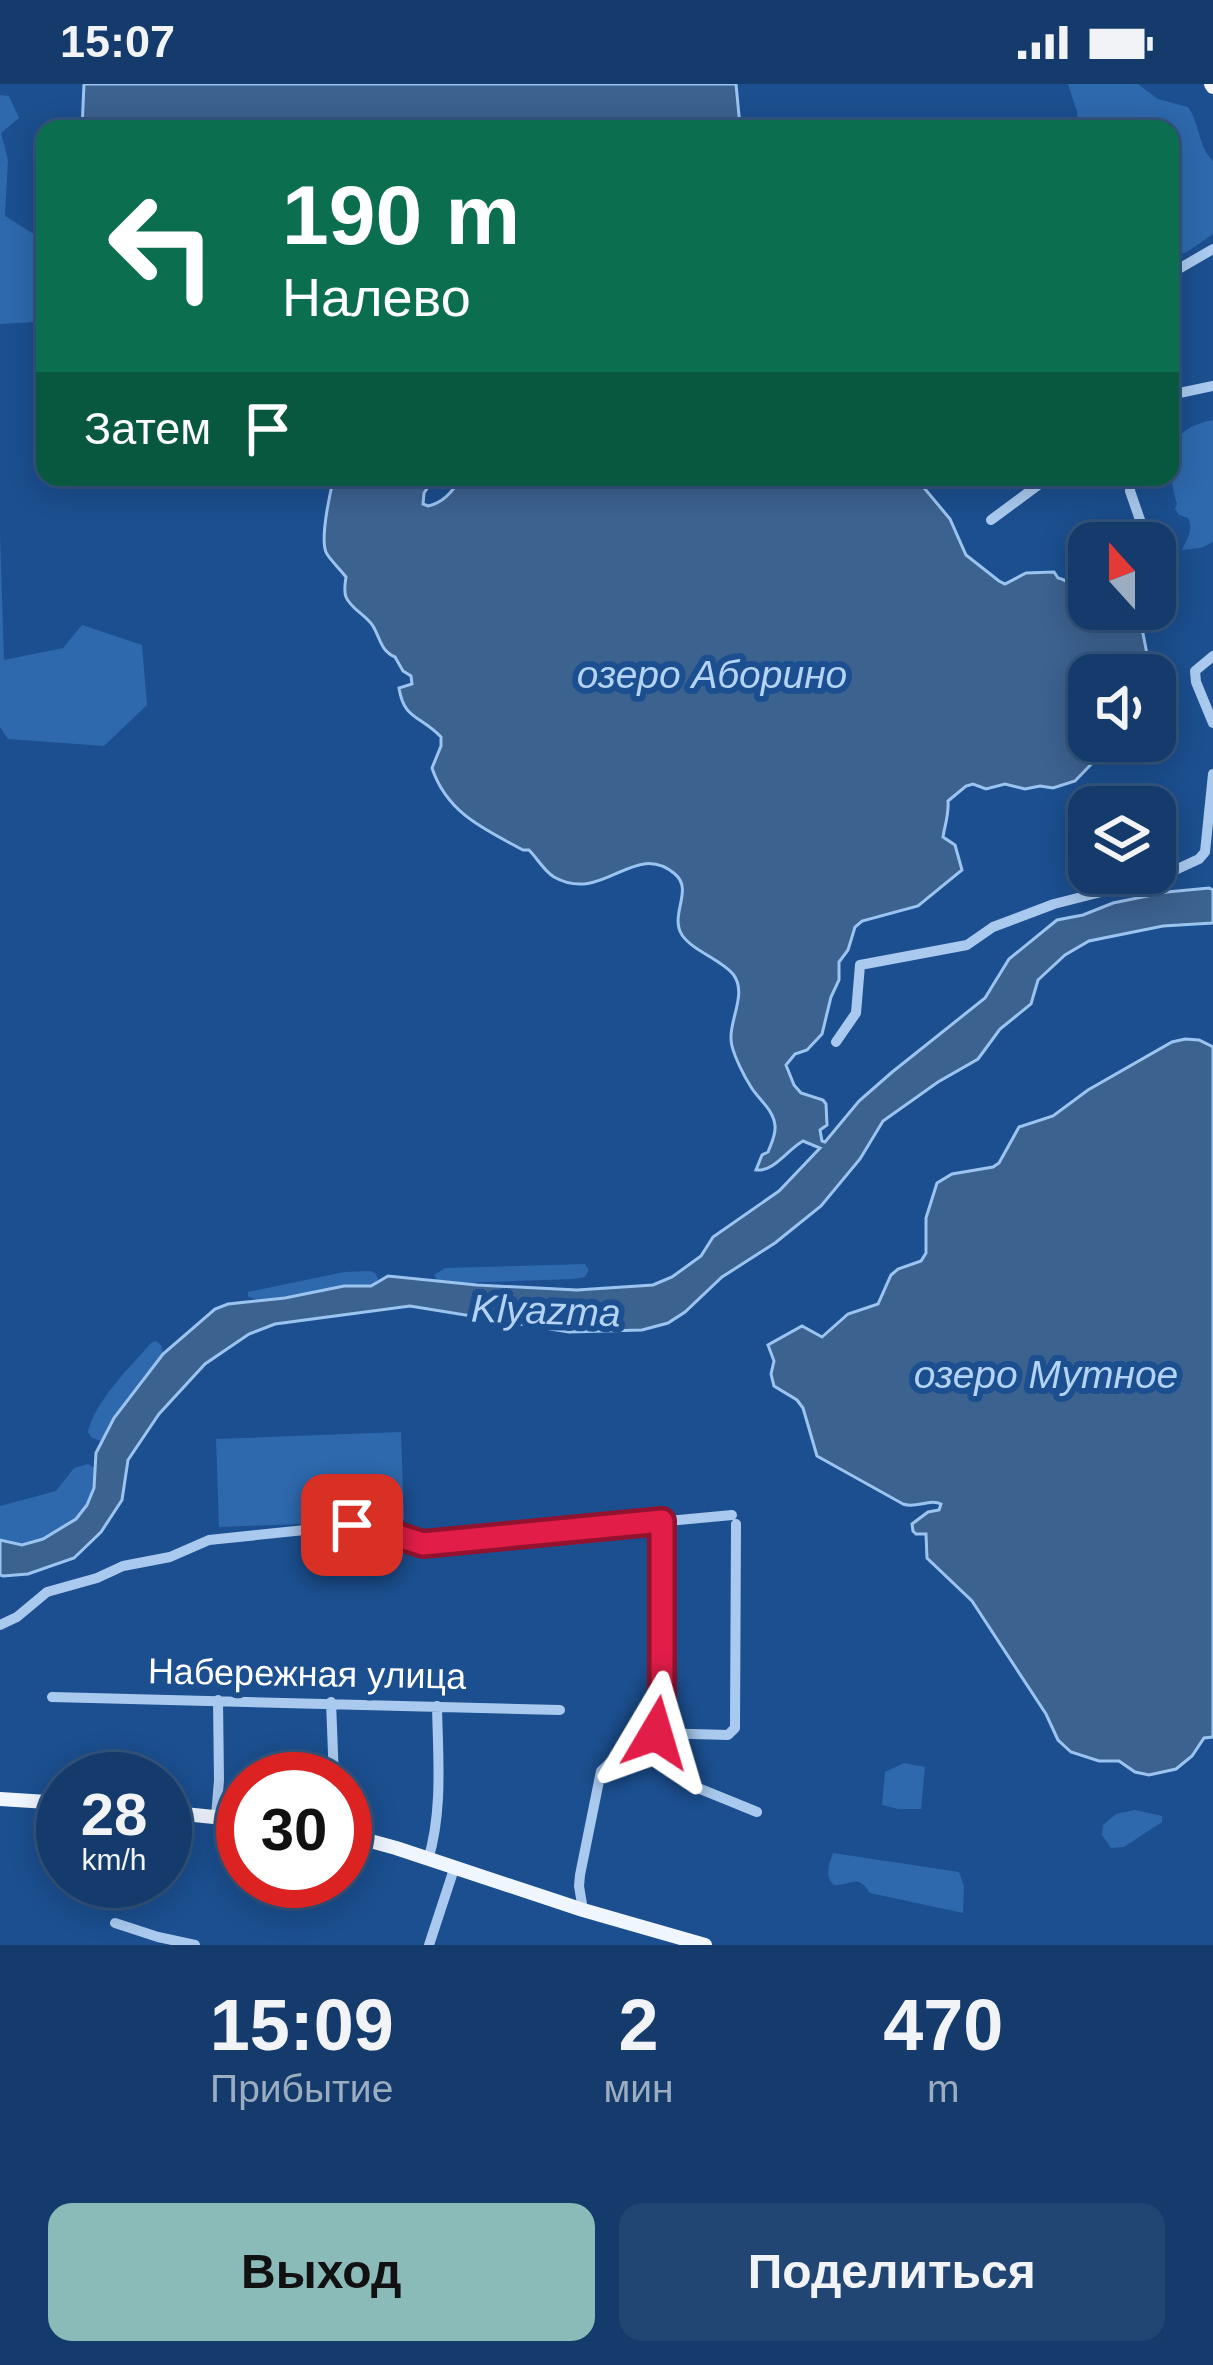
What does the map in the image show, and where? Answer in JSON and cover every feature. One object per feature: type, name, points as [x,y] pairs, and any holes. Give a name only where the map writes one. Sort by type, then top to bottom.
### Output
[{"type":"main road","points":[[0,1799],[36,1801]]},
{"type":"main road","points":[[192,1815],[216,1817]]},
{"type":"main road","points":[[372,1842],[705,1945]]},
{"type":"street","points":[[1179,269],[1213,249]]},
{"type":"street","points":[[1179,393],[1213,386]]},
{"type":"street","points":[[992,520],[1037,486]]},
{"type":"street","points":[[1130,486],[1141,522]]},
{"type":"street","points":[[1213,656],[1195,671],[1213,723]]},
{"type":"street","points":[[836,1042],[856,1013],[860,965],[967,945],[993,927],[1054,904],[1160,877],[1199,859],[1204,852],[1213,774]]},
{"type":"street","points":[[0,1625],[25,1612],[47,1592],[123,1566],[170,1557],[220,1537],[364,1526],[423,1544],[662,1521],[734,1520],[735,1728],[728,1735],[656,1733]]},
{"type":"street","points":[[583,1910],[579,1886],[597,1781],[607,1765],[662,1728],[662,1521]]},
{"type":"street","name":"Набережная улица","points":[[52,1697],[560,1710]]},
{"type":"street","points":[[218,1700],[219,1752]]},
{"type":"street","points":[[331,1702],[333,1752]]},
{"type":"street","points":[[428,1860],[438,1803],[437,1706]]},
{"type":"street","points":[[631,1746],[651,1750],[698,1788],[757,1812]]},
{"type":"street","points":[[429,1945],[454,1869]]},
{"type":"street","points":[[116,1923],[195,1945]]},
{"type":"shaded area","points":[[1068,84],[1138,84],[1158,99],[1188,107],[1213,161],[1213,234],[1179,254],[1179,120],[1077,120]]},
{"type":"shaded area","points":[[0,95],[9,96],[19,118],[1,133],[8,160],[5,216],[36,235],[36,319],[0,324]]},
{"type":"shaded area","points":[[1213,420],[1213,542],[1182,550],[1190,527],[1188,518],[1175,509],[1173,486],[1179,486],[1179,438]]},
{"type":"shaded area","points":[[0,533],[4,660],[63,648],[82,625],[142,645],[147,705],[104,746],[8,739],[0,727]]},
{"type":"shaded area","points":[[585,1264],[589,1270],[585,1277],[574,1279],[459,1283],[437,1280],[434,1275],[445,1268]]},
{"type":"shaded area","points":[[371,1271],[378,1280],[371,1286],[344,1286],[262,1301],[248,1297],[248,1292]]},
{"type":"shaded area","points":[[156,1341],[163,1354],[102,1441],[92,1438],[88,1432],[105,1397]]},
{"type":"shaded area","points":[[401,1432],[404,1520],[219,1527],[216,1439]]},
{"type":"shaded area","points":[[88,1464],[95,1468],[92,1489],[86,1506],[74,1519],[34,1542],[19,1545],[0,1540],[0,1506],[56,1491],[74,1468]]},
{"type":"shaded area","points":[[904,1763],[925,1767],[921,1809],[882,1805],[885,1772]]},
{"type":"shaded area","points":[[1135,1810],[1162,1816],[1162,1822],[1124,1847],[1111,1848],[1102,1835],[1103,1825],[1116,1814]]},
{"type":"shaded area","points":[[833,1853],[959,1872],[964,1886],[963,1913],[870,1893],[858,1882],[834,1885],[828,1874]]},
{"type":"water","points":[[84,84],[736,84],[739,120],[82,120]]},
{"type":"water","name":"озеро Аборино","points":[[332,486],[429,486],[423,504],[428,506],[454,486],[922,486],[950,519],[966,555],[999,581],[1005,584],[1026,573],[1054,572],[1068,582],[1068,630],[1142,630],[1147,654],[1068,654],[1068,762],[1093,762],[1075,781],[1053,788],[966,786],[948,801],[943,837],[955,845],[962,870],[918,906],[855,927],[839,962],[839,980],[822,1034],[786,1065],[801,1093],[826,1104],[822,1141],[859,1101],[985,998],[1009,959],[1057,920],[1113,903],[1209,888],[1213,890],[1213,923],[1163,926],[1089,941],[1065,955],[1038,980],[1031,1004],[1000,1029],[978,1059],[883,1121],[860,1159],[821,1206],[722,1277],[668,1323],[642,1330],[569,1332],[410,1306],[275,1324],[249,1334],[205,1364],[159,1414],[128,1460],[122,1500],[101,1532],[74,1558],[28,1574],[3,1576],[0,1540],[22,1545],[43,1539],[76,1519],[94,1488],[96,1453],[114,1418],[163,1354],[215,1309],[344,1286],[371,1286],[388,1276],[577,1290],[653,1285],[701,1256],[713,1237],[779,1191],[820,1148],[803,1141],[775,1164],[756,1170],[768,1152],[775,1126],[732,1046],[737,982],[728,969],[682,935],[678,919],[682,887],[675,874],[660,865],[646,864],[588,883],[554,877],[529,850],[494,835],[447,797],[432,768],[441,737],[405,706],[399,688],[412,684],[411,676],[348,601],[346,577],[329,557],[324,539]]},
{"type":"water","name":"озеро Мутное","points":[[1185,1039],[1213,1047],[1213,1737],[1204,1738],[1176,1769],[1149,1775],[1119,1761],[1099,1761],[1071,1752],[1058,1740],[972,1601],[927,1558],[926,1534],[913,1531],[912,1524],[939,1510],[941,1504],[903,1504],[817,1456],[803,1408],[774,1386],[774,1361],[768,1345],[802,1326],[822,1337],[848,1314],[878,1304],[891,1275],[921,1261],[926,1253],[926,1218],[937,1183],[952,1174],[993,1167],[1019,1127],[1053,1116],[1088,1090]]},
{"type":"route","points":[[352,1525],[423,1544],[662,1521],[662,1728],[656,1733]]},
{"type":"water label","name":"Klyazma","points":[[546,1310]]}]
